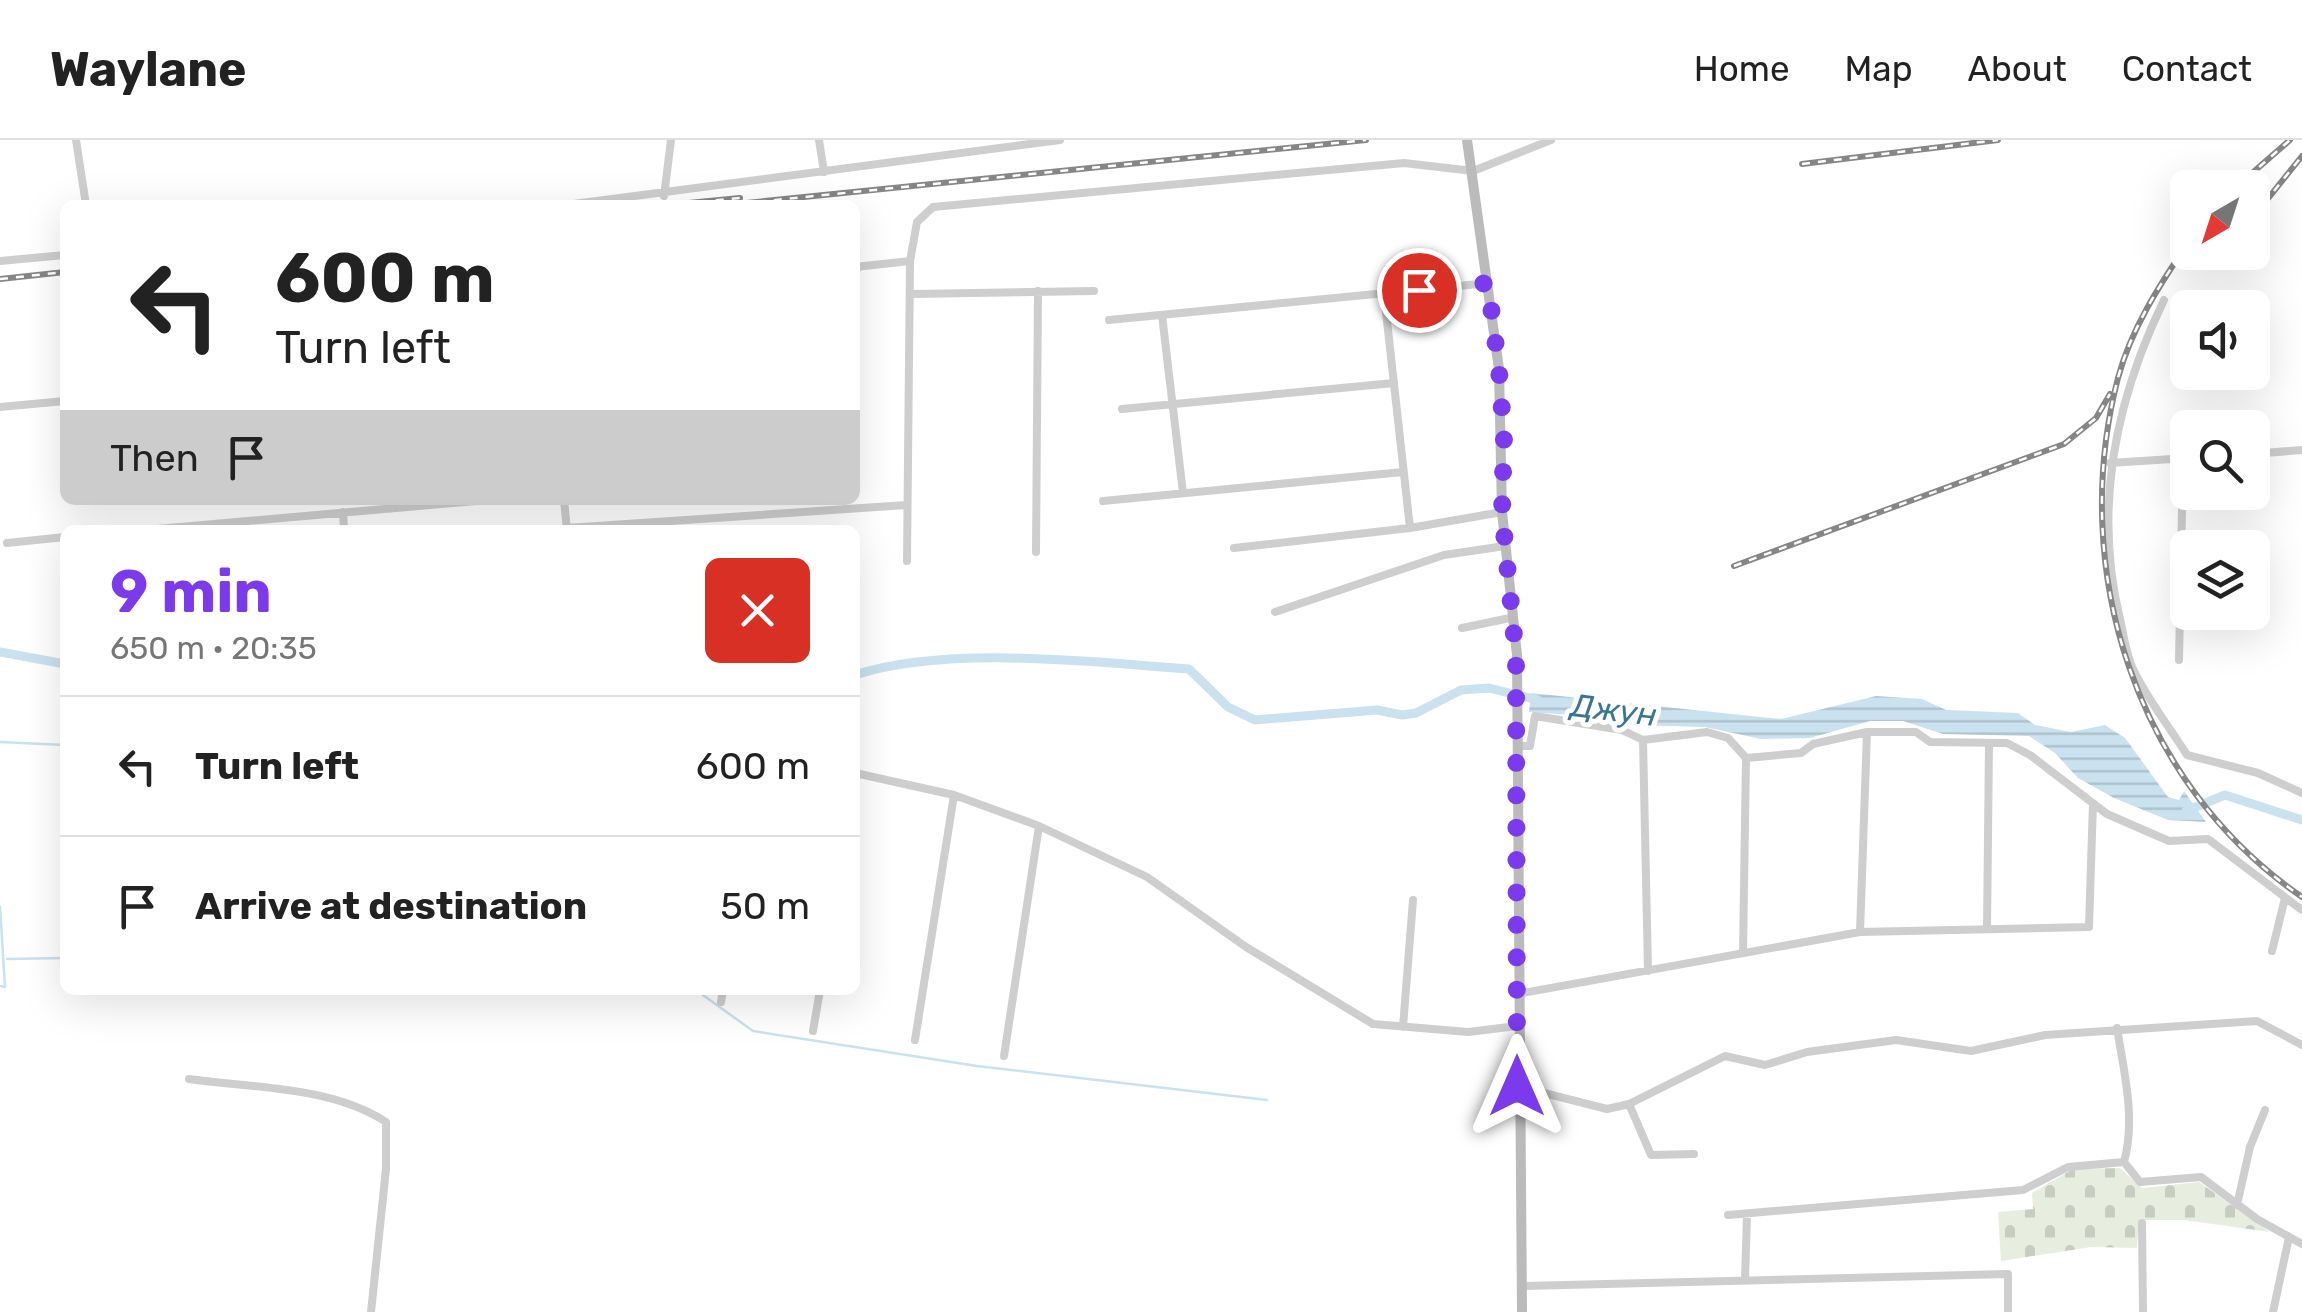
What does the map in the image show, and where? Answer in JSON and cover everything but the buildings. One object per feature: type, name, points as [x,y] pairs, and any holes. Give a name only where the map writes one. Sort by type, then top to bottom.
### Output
[{"type":"main road","points":[[1467,140],[1488,283],[1504,438],[1502,512],[1516,656],[1522,1312]]},
{"type":"street","points":[[76,140],[85,200]]},
{"type":"street","points":[[664,196],[671,140]]},
{"type":"street","points":[[819,140],[824,172]]},
{"type":"street","points":[[620,200],[1060,140]]},
{"type":"street","points":[[906,561],[913,294],[910,262],[917,222],[933,207],[1404,163],[1474,171],[1550,140]]},
{"type":"street","points":[[0,262],[60,256]]},
{"type":"street","points":[[860,267],[910,262]]},
{"type":"street","points":[[1109,320],[1488,283]]},
{"type":"street","points":[[1036,552],[1038,291]]},
{"type":"street","points":[[913,294],[1094,291]]},
{"type":"street","points":[[1384,294],[1410,528]]},
{"type":"street","points":[[2164,300],[2139,352],[2120,410],[2110,463],[2114,594],[2132,669],[2187,755],[2258,773],[2302,793]]},
{"type":"street","points":[[1162,315],[1183,493]]},
{"type":"street","points":[[1122,409],[1394,383]]},
{"type":"street","points":[[0,407],[60,401]]},
{"type":"street","points":[[2270,453],[2302,450]]},
{"type":"street","points":[[2110,463],[2170,459]]},
{"type":"street","points":[[1103,501],[1404,472]]},
{"type":"street","points":[[620,525],[906,504]]},
{"type":"street","points":[[201,525],[427,505]]},
{"type":"street","points":[[2179,660],[2183,510]]},
{"type":"street","points":[[343,512],[344,525]]},
{"type":"street","points":[[1234,548],[1410,528],[1502,512]]},
{"type":"street","points":[[7,543],[60,538]]},
{"type":"street","points":[[1276,612],[1444,554],[1505,546]]},
{"type":"street","points":[[1462,628],[1510,618]]},
{"type":"street","points":[[1518,746],[1530,746],[1535,716],[1622,730],[1643,740],[1707,732],[1728,738],[1746,758],[1743,953]]},
{"type":"street","points":[[1860,932],[1867,732]]},
{"type":"street","points":[[1746,758],[1801,753],[1813,744],[1867,732],[1916,732],[1930,742],[2006,742],[2030,755],[2093,803],[2170,841],[2208,839],[2302,910]]},
{"type":"street","points":[[1643,740],[1648,971]]},
{"type":"street","points":[[1987,928],[1989,743]]},
{"type":"street","points":[[860,774],[954,795],[1039,826],[1147,877],[1246,947],[1373,1024],[1468,1032],[1517,1026]]},
{"type":"street","points":[[915,1040],[954,795]]},
{"type":"street","points":[[1517,994],[1860,932],[2089,927],[2093,803]]},
{"type":"street","points":[[1004,1056],[1039,826]]},
{"type":"street","points":[[2272,951],[2284,898]]},
{"type":"street","points":[[1403,1026],[1413,900]]},
{"type":"street","points":[[721,1002],[722,995]]},
{"type":"street","points":[[813,1031],[819,995]]},
{"type":"street","points":[[1517,1086],[1596,1109],[1629,1104],[1725,1056],[1765,1065],[1806,1052],[1896,1040],[1971,1051],[2045,1035],[2258,1021],[2302,1044]]},
{"type":"street","points":[[2117,1028],[2130,1141],[2124,1162]]},
{"type":"street","points":[[189,1079],[331,1098],[364,1108],[386,1122],[386,1169],[372,1312]]},
{"type":"street","points":[[1629,1104],[1652,1155],[1694,1154]]},
{"type":"street","points":[[2237,1205],[2250,1147],[2265,1110]]},
{"type":"street","points":[[2124,1162],[2140,1182],[2201,1178],[2302,1244]]},
{"type":"street","points":[[1728,1215],[2023,1190],[2068,1167],[2124,1162]]},
{"type":"street","points":[[1745,1278],[1747,1216]]},
{"type":"street","points":[[2142,1223],[2143,1312]]},
{"type":"street","points":[[2273,1312],[2289,1237]]},
{"type":"street","points":[[1522,1286],[2008,1274],[2008,1312]]},
{"type":"green space","points":[[2120,1168],[2142,1188],[2199,1182],[2270,1232],[2184,1220],[2139,1220],[2137,1248],[2091,1247],[2001,1261],[1998,1212],[2033,1209],[2032,1193],[2073,1169]]},
{"type":"water","points":[[1531,693],[1781,719],[1876,696],[1922,699],[1946,710],[2018,713],[2035,725],[2071,732],[2105,725],[2125,738],[2168,797],[2179,800],[2184,791],[2206,822],[2168,820],[2114,798],[2078,778],[2055,753],[2029,736],[1943,734],[1903,721],[1870,721],[1810,738],[1761,739],[1705,727],[1596,724],[1571,715],[1529,712]]},
{"type":"waterway","name":"Джун","points":[[0,652],[60,663]]},
{"type":"waterway","name":"Джун","points":[[860,674],[933,660],[976,658],[1189,669],[1228,707],[1255,720],[1377,710],[1402,715],[1416,713],[1461,690],[1489,688],[1538,700]]},
{"type":"waterway","points":[[0,742],[60,745]]},
{"type":"waterway","name":"Джун","points":[[2186,811],[2225,795],[2302,820]]},
{"type":"waterway","points":[[0,907],[5,987],[0,986]]},
{"type":"waterway","points":[[7,959],[60,958]]},
{"type":"waterway","points":[[703,995],[753,1031],[977,1066],[1267,1100]]},
{"type":"railway","points":[[775,200],[1366,140]]},
{"type":"railway","points":[[1802,164],[1998,140]]},
{"type":"railway","points":[[2256,170],[2290,140]]},
{"type":"railway","points":[[2270,196],[2302,156]]},
{"type":"railway","points":[[719,200],[740,198]]},
{"type":"railway","points":[[2171,270],[2138,325],[2118,378],[2105,451],[2102,524],[2110,597],[2129,667],[2158,733],[2196,795],[2244,850],[2302,897]]},
{"type":"railway","points":[[0,279],[60,273]]},
{"type":"railway","points":[[1734,566],[2064,444],[2096,418],[2110,394]]},
{"type":"route","points":[[1419,290],[1488,283],[1496,340],[1504,438],[1502,512],[1516,656],[1517,1086]]}]
